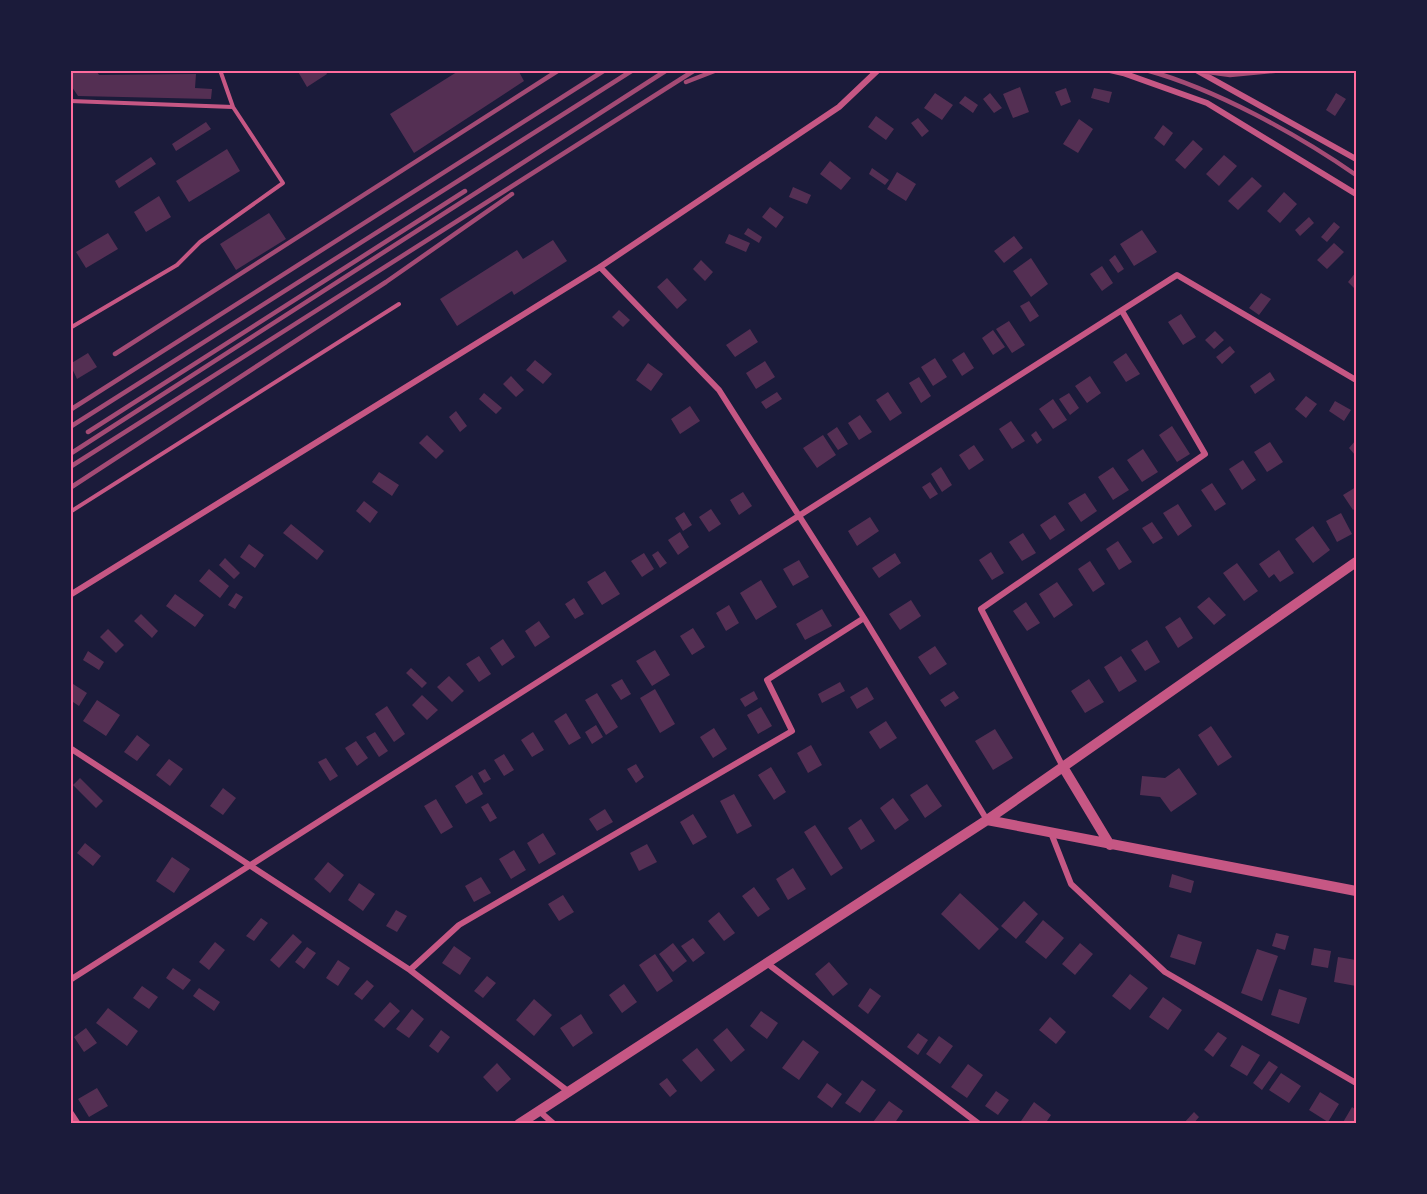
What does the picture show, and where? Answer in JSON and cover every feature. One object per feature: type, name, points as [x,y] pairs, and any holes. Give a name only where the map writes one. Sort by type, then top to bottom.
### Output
[{"type":"street","points":[[70,595],[600,267],[839,107],[878,70]]},
{"type":"street","points":[[1110,70],[1207,103],[1356,194]]},
{"type":"street","points":[[1196,70],[1356,159]]},
{"type":"street","points":[[600,267],[719,390],[864,618],[987,820],[1356,891]]},
{"type":"street","points":[[70,980],[250,868],[1177,275],[1356,380]]},
{"type":"street","points":[[1110,845],[1063,767],[981,609],[1205,454],[1122,311]]},
{"type":"street","points":[[519,1124],[987,820],[1356,562]]},
{"type":"street","points":[[410,970],[459,925],[792,731],[767,680],[864,618]]},
{"type":"street","points":[[70,748],[250,868],[410,970],[569,1092]]},
{"type":"street","points":[[1051,832],[1071,884],[1165,972],[1356,1083]]},
{"type":"street","points":[[768,964],[979,1124]]},
{"type":"street","points":[[539,1110],[554,1124]]},
{"type":"street","points":[[70,1112],[78,1124]]},
{"type":"lane","points":[[70,328],[177,266],[200,242],[283,183],[233,107],[220,70]]},
{"type":"lane","points":[[70,101],[233,107]]},
{"type":"lane","points":[[70,512],[399,304]]},
{"type":"building","points":[[70,70],[96,70],[99,75],[196,74],[195,88],[212,89],[211,99],[78,96],[70,84]]},
{"type":"building","points":[[297,70],[325,70],[327,74],[307,87]]},
{"type":"building","points":[[460,70],[518,70],[524,81],[414,153],[390,114]]},
{"type":"building","points":[[1020,87],[1029,112],[1013,118],[1003,94]]},
{"type":"building","points":[[1066,88],[1071,102],[1061,106],[1055,92]]},
{"type":"building","points":[[1094,88],[1112,92],[1109,103],[1091,98]]},
{"type":"building","points":[[935,93],[953,105],[942,120],[924,108]]},
{"type":"building","points":[[990,93],[1002,108],[994,113],[983,99]]},
{"type":"building","points":[[1336,93],[1346,99],[1335,116],[1326,110]]},
{"type":"building","points":[[965,96],[978,105],[973,113],[959,103]]},
{"type":"building","points":[[876,116],[894,129],[886,140],[868,127]]},
{"type":"building","points":[[918,118],[929,131],[922,137],[911,123]]},
{"type":"building","points":[[1079,119],[1093,129],[1078,153],[1063,144]]},
{"type":"building","points":[[206,122],[211,129],[176,151],[172,144]]},
{"type":"building","points":[[1163,125],[1173,133],[1164,146],[1154,138]]},
{"type":"building","points":[[1193,140],[1203,149],[1185,169],[1175,160]]},
{"type":"building","points":[[227,149],[240,171],[189,202],[176,181]]},
{"type":"building","points":[[1224,155],[1237,166],[1219,186],[1206,174]]},
{"type":"building","points":[[151,157],[156,164],[119,188],[115,181]]},
{"type":"building","points":[[830,161],[851,178],[841,190],[820,174]]},
{"type":"building","points":[[872,168],[889,180],[885,185],[869,174]]},
{"type":"building","points":[[897,172],[916,184],[906,201],[887,189]]},
{"type":"building","points":[[1252,177],[1262,186],[1238,210],[1228,201]]},
{"type":"building","points":[[793,187],[811,195],[807,204],[789,197]]},
{"type":"building","points":[[1284,192],[1297,204],[1280,223],[1267,211]]},
{"type":"building","points":[[159,196],[171,217],[146,232],[134,212]]},
{"type":"building","points":[[770,207],[784,217],[776,228],[762,217]]},
{"type":"building","points":[[269,213],[286,239],[236,270],[220,244]]},
{"type":"building","points":[[1309,217],[1314,223],[1300,236],[1295,230]]},
{"type":"building","points":[[1334,222],[1340,227],[1327,242],[1321,237]]},
{"type":"building","points":[[748,228],[762,237],[759,243],[744,234]]},
{"type":"building","points":[[1142,230],[1157,252],[1134,266],[1120,244]]},
{"type":"building","points":[[108,233],[118,249],[86,268],[76,252]]},
{"type":"building","points":[[729,234],[750,243],[746,252],[725,243]]},
{"type":"building","points":[[1014,236],[1023,248],[1004,263],[994,251]]},
{"type":"building","points":[[553,240],[567,261],[514,295],[512,291],[457,326],[440,299],[517,250],[523,259]]},
{"type":"building","points":[[1334,243],[1344,252],[1327,269],[1317,260]]},
{"type":"building","points":[[1115,255],[1124,269],[1118,273],[1109,260]]},
{"type":"building","points":[[1031,258],[1048,284],[1031,297],[1013,271]]},
{"type":"building","points":[[701,260],[713,272],[705,281],[693,269]]},
{"type":"building","points":[[1102,266],[1113,283],[1102,291],[1090,274]]},
{"type":"building","points":[[1356,272],[1356,290],[1348,282]]},
{"type":"building","points":[[667,278],[687,300],[677,309],[657,287]]},
{"type":"building","points":[[1261,293],[1271,299],[1259,315],[1249,308]]},
{"type":"building","points":[[1029,301],[1039,316],[1030,322],[1020,306]]},
{"type":"building","points":[[619,310],[630,320],[623,327],[612,317]]},
{"type":"building","points":[[1181,314],[1196,337],[1183,345],[1168,322]]},
{"type":"building","points":[[1009,321],[1025,345],[1012,353],[996,329]]},
{"type":"building","points":[[750,329],[758,342],[735,357],[726,345]]},
{"type":"building","points":[[993,330],[1005,347],[993,355],[982,338]]},
{"type":"building","points":[[1215,331],[1224,340],[1214,349],[1205,340]]},
{"type":"building","points":[[1230,346],[1235,352],[1222,364],[1216,357]]},
{"type":"building","points":[[964,352],[974,368],[962,376],[952,360]]},
{"type":"building","points":[[88,353],[97,367],[77,379],[70,364]]},
{"type":"building","points":[[1126,353],[1140,374],[1126,382],[1113,362]]},
{"type":"building","points":[[935,358],[947,377],[933,386],[921,367]]},
{"type":"building","points":[[535,360],[552,374],[543,384],[526,370]]},
{"type":"building","points":[[765,361],[775,377],[756,389],[746,373]]},
{"type":"building","points":[[648,363],[663,374],[651,391],[636,380]]},
{"type":"building","points":[[1270,372],[1275,380],[1255,394],[1250,386]]},
{"type":"building","points":[[511,376],[524,390],[516,397],[503,384]]},
{"type":"building","points":[[1090,376],[1101,393],[1087,403],[1075,386]]},
{"type":"building","points":[[919,377],[931,396],[921,403],[909,383]]},
{"type":"building","points":[[777,392],[782,399],[766,409],[761,402]]},
{"type":"building","points":[[888,392],[902,413],[890,421],[876,400]]},
{"type":"building","points":[[484,393],[502,408],[496,414],[479,399]]},
{"type":"building","points":[[1069,393],[1079,408],[1070,415],[1059,399]]},
{"type":"building","points":[[1306,396],[1317,404],[1306,418],[1295,409]]},
{"type":"building","points":[[1053,399],[1067,420],[1053,429],[1039,409]]},
{"type":"building","points":[[1335,401],[1351,410],[1344,421],[1329,411]]},
{"type":"building","points":[[690,406],[700,421],[680,434],[671,419]]},
{"type":"building","points":[[456,411],[467,426],[460,432],[449,417]]},
{"type":"building","points":[[860,415],[872,432],[859,440],[848,423]]},
{"type":"building","points":[[1011,421],[1025,441],[1012,449],[999,429]]},
{"type":"building","points":[[1172,426],[1190,454],[1177,462],[1159,435]]},
{"type":"building","points":[[837,427],[848,444],[838,450],[827,434]]},
{"type":"building","points":[[1036,431],[1042,440],[1037,444],[1031,435]]},
{"type":"building","points":[[427,435],[444,451],[436,459],[419,443]]},
{"type":"building","points":[[823,435],[836,455],[817,468],[803,448]]},
{"type":"building","points":[[1356,440],[1356,456],[1349,448]]},
{"type":"building","points":[[1270,442],[1283,462],[1267,472],[1254,452]]},
{"type":"building","points":[[974,445],[984,460],[969,470],[959,455]]},
{"type":"building","points":[[1143,449],[1158,472],[1142,482],[1127,460]]},
{"type":"building","points":[[1243,460],[1256,480],[1242,490],[1229,469]]},
{"type":"building","points":[[941,467],[952,485],[942,492],[931,474]]},
{"type":"building","points":[[1113,467],[1129,490],[1113,500],[1098,477]]},
{"type":"building","points":[[379,472],[399,485],[392,496],[372,482]]},
{"type":"building","points":[[930,482],[938,494],[930,499],[922,487]]},
{"type":"building","points":[[1212,483],[1226,504],[1215,511],[1201,490]]},
{"type":"building","points":[[1356,487],[1356,508],[1353,510],[1343,495]]},
{"type":"building","points":[[743,492],[752,506],[739,515],[730,500]]},
{"type":"building","points":[[1085,493],[1097,511],[1081,522],[1068,503]]},
{"type":"building","points":[[364,501],[378,512],[370,523],[356,511]]},
{"type":"building","points":[[1178,504],[1192,526],[1178,536],[1163,513]]},
{"type":"building","points":[[711,509],[721,524],[709,532],[699,517]]},
{"type":"building","points":[[684,512],[692,525],[683,531],[675,518]]},
{"type":"building","points":[[1341,513],[1352,534],[1337,542],[1326,521]]},
{"type":"building","points":[[1055,515],[1065,530],[1050,540],[1040,525]]},
{"type":"building","points":[[870,517],[879,531],[857,546],[848,531]]},
{"type":"building","points":[[1152,522],[1163,538],[1153,544],[1142,528]]},
{"type":"building","points":[[291,524],[324,551],[317,560],[283,533]]},
{"type":"building","points":[[1313,526],[1330,550],[1313,563],[1295,539]]},
{"type":"building","points":[[680,532],[689,547],[678,555],[668,540]]},
{"type":"building","points":[[1023,533],[1036,553],[1022,561],[1009,542]]},
{"type":"building","points":[[1118,541],[1132,562],[1119,570],[1106,549]]},
{"type":"building","points":[[249,544],[264,555],[255,568],[240,557]]},
{"type":"building","points":[[1279,550],[1294,573],[1280,582],[1274,574],[1269,578],[1259,564]]},
{"type":"building","points":[[658,551],[667,563],[660,568],[652,555]]},
{"type":"building","points":[[991,552],[1004,573],[992,580],[979,560]]},
{"type":"building","points":[[644,553],[654,569],[642,577],[631,561]]},
{"type":"building","points":[[895,553],[901,563],[879,578],[872,568]]},
{"type":"building","points":[[225,558],[240,573],[234,579],[219,565]]},
{"type":"building","points":[[799,560],[809,577],[793,586],[783,569]]},
{"type":"building","points":[[1090,561],[1105,584],[1093,592],[1078,569]]},
{"type":"building","points":[[1237,563],[1258,591],[1244,601],[1223,573]]},
{"type":"building","points":[[209,569],[229,586],[220,598],[199,581]]},
{"type":"building","points":[[605,571],[620,594],[602,605],[587,582]]},
{"type":"building","points":[[761,580],[777,607],[756,620],[740,593]]},
{"type":"building","points":[[1057,582],[1073,605],[1054,618],[1039,594]]},
{"type":"building","points":[[236,593],[243,597],[235,609],[228,605]]},
{"type":"building","points":[[175,594],[204,615],[195,627],[166,606]]},
{"type":"building","points":[[1209,597],[1226,615],[1214,625],[1197,607]]},
{"type":"building","points":[[574,598],[584,614],[575,619],[565,604]]},
{"type":"building","points":[[911,600],[921,616],[900,630],[889,614]]},
{"type":"building","points":[[1026,602],[1040,623],[1027,631],[1013,611]]},
{"type":"building","points":[[729,605],[739,623],[726,631],[716,613]]},
{"type":"building","points":[[822,609],[832,626],[805,640],[796,624]]},
{"type":"building","points":[[141,614],[158,631],[152,638],[134,621]]},
{"type":"building","points":[[1180,617],[1193,638],[1178,648],[1165,627]]},
{"type":"building","points":[[539,621],[550,637],[535,647],[525,631]]},
{"type":"building","points":[[693,628],[705,647],[692,655],[680,636]]},
{"type":"building","points":[[108,629],[124,645],[116,653],[100,637]]},
{"type":"building","points":[[503,639],[515,657],[502,666],[490,648]]},
{"type":"building","points":[[1147,640],[1160,662],[1145,671],[1131,650]]},
{"type":"building","points":[[935,646],[947,664],[930,675],[918,657]]},
{"type":"building","points":[[655,650],[670,675],[652,686],[636,661]]},
{"type":"building","points":[[88,651],[104,662],[99,670],[83,660]]},
{"type":"building","points":[[479,656],[491,674],[479,682],[466,664]]},
{"type":"building","points":[[1121,656],[1137,681],[1119,692],[1104,667]]},
{"type":"building","points":[[411,668],[427,683],[422,688],[406,673]]},
{"type":"building","points":[[449,676],[464,691],[452,702],[437,687]]},
{"type":"building","points":[[622,679],[631,694],[621,700],[611,685]]},
{"type":"building","points":[[1089,679],[1104,702],[1085,713],[1071,691]]},
{"type":"building","points":[[70,682],[87,693],[79,706],[70,700]]},
{"type":"building","points":[[840,682],[845,691],[822,703],[818,694]]},
{"type":"building","points":[[867,687],[874,699],[857,709],[850,697]]},
{"type":"building","points":[[655,689],[675,724],[660,733],[640,698]]},
{"type":"building","points":[[754,691],[758,699],[745,707],[740,699]]},
{"type":"building","points":[[954,691],[959,698],[945,707],[940,700]]},
{"type":"building","points":[[597,693],[618,727],[606,735],[585,700]]},
{"type":"building","points":[[422,695],[438,710],[427,720],[412,705]]},
{"type":"building","points":[[97,700],[120,715],[106,736],[83,721]]},
{"type":"building","points":[[387,706],[405,734],[394,742],[375,714]]},
{"type":"building","points":[[761,707],[772,726],[758,734],[747,715]]},
{"type":"building","points":[[566,713],[581,738],[569,745],[554,721]]},
{"type":"building","points":[[886,721],[897,738],[880,749],[869,732]]},
{"type":"building","points":[[596,725],[603,737],[592,744],[585,732]]},
{"type":"building","points":[[1211,726],[1232,757],[1218,766],[1198,735]]},
{"type":"building","points":[[714,728],[727,749],[713,758],[700,737]]},
{"type":"building","points":[[995,729],[1013,758],[993,770],[975,741]]},
{"type":"building","points":[[375,732],[388,751],[379,757],[366,737]]},
{"type":"building","points":[[533,732],[544,750],[532,757],[521,740]]},
{"type":"building","points":[[137,735],[150,745],[137,761],[124,752]]},
{"type":"building","points":[[356,741],[368,758],[357,766],[345,748]]},
{"type":"building","points":[[811,745],[822,765],[808,773],[797,753]]},
{"type":"building","points":[[504,754],[514,770],[504,776],[494,760]]},
{"type":"building","points":[[326,758],[338,776],[330,781],[318,762]]},
{"type":"building","points":[[169,759],[183,769],[170,786],[156,775]]},
{"type":"building","points":[[636,764],[644,777],[636,783],[627,769]]},
{"type":"building","points":[[771,767],[786,792],[774,800],[758,775]]},
{"type":"building","points":[[1179,768],[1197,794],[1171,812],[1160,797],[1140,795],[1142,776],[1165,778]]},
{"type":"building","points":[[485,769],[491,779],[484,783],[478,773]]},
{"type":"building","points":[[472,775],[483,794],[466,804],[455,786]]},
{"type":"building","points":[[80,778],[103,801],[96,808],[73,785]]},
{"type":"building","points":[[927,784],[942,806],[925,818],[910,795]]},
{"type":"building","points":[[223,788],[236,798],[223,815],[210,806]]},
{"type":"building","points":[[734,794],[752,826],[737,834],[720,801]]},
{"type":"building","points":[[893,798],[909,820],[895,830],[880,808]]},
{"type":"building","points":[[436,799],[453,827],[441,834],[424,806]]},
{"type":"building","points":[[488,803],[497,818],[490,822],[481,807]]},
{"type":"building","points":[[605,809],[613,822],[597,831],[589,819]]},
{"type":"building","points":[[693,814],[707,837],[693,845],[680,822]]},
{"type":"building","points":[[861,819],[875,841],[861,850],[848,828]]},
{"type":"building","points":[[815,825],[843,868],[831,876],[804,832]]},
{"type":"building","points":[[543,833],[556,854],[539,864],[527,843]]},
{"type":"building","points":[[85,843],[101,856],[93,866],[77,853]]},
{"type":"building","points":[[647,844],[657,862],[639,871],[630,853]]},
{"type":"building","points":[[514,850],[526,870],[511,879],[499,859]]},
{"type":"building","points":[[172,857],[190,869],[174,893],[156,881]]},
{"type":"building","points":[[328,862],[344,875],[330,893],[314,879]]},
{"type":"building","points":[[793,868],[806,889],[788,900],[776,879]]},
{"type":"building","points":[[1172,874],[1194,881],[1191,893],[1169,887]]},
{"type":"building","points":[[481,877],[491,893],[474,902],[465,886]]},
{"type":"building","points":[[359,883],[375,894],[363,911],[348,900]]},
{"type":"building","points":[[754,887],[770,909],[758,917],[742,896]]},
{"type":"building","points":[[960,893],[999,929],[979,950],[941,914]]},
{"type":"building","points":[[563,895],[574,912],[559,921],[548,904]]},
{"type":"building","points":[[1024,901],[1038,914],[1016,939],[1001,926]]},
{"type":"building","points":[[396,910],[407,916],[397,932],[386,926]]},
{"type":"building","points":[[719,912],[735,933],[724,941],[708,921]]},
{"type":"building","points":[[261,918],[268,923],[254,941],[246,936]]},
{"type":"building","points":[[1043,920],[1064,938],[1046,959],[1025,942]]},
{"type":"building","points":[[1276,933],[1289,936],[1285,950],[1272,946]]},
{"type":"building","points":[[293,934],[302,942],[279,968],[270,960]]},
{"type":"building","points":[[1178,934],[1202,942],[1195,965],[1170,957]]},
{"type":"building","points":[[693,938],[705,953],[693,962],[681,946]]},
{"type":"building","points":[[215,942],[225,950],[209,970],[199,962]]},
{"type":"building","points":[[673,943],[687,961],[673,972],[659,954]]},
{"type":"building","points":[[1080,943],[1093,954],[1075,975],[1062,964]]},
{"type":"building","points":[[454,946],[471,958],[460,975],[442,963]]},
{"type":"building","points":[[307,947],[316,953],[304,969],[295,962]]},
{"type":"building","points":[[1314,948],[1331,951],[1328,968],[1311,965]]},
{"type":"building","points":[[1257,949],[1278,956],[1262,1001],[1241,993]]},
{"type":"building","points":[[655,954],[673,981],[657,992],[639,965]]},
{"type":"building","points":[[1338,957],[1356,960],[1356,986],[1334,982]]},
{"type":"building","points":[[338,960],[350,968],[338,986],[326,978]]},
{"type":"building","points":[[829,962],[848,984],[833,996],[815,974]]},
{"type":"building","points":[[173,968],[191,980],[183,990],[166,978]]},
{"type":"building","points":[[1130,974],[1148,988],[1130,1010],[1112,996]]},
{"type":"building","points":[[487,976],[496,983],[483,998],[474,991]]},
{"type":"building","points":[[367,980],[374,986],[362,1000],[354,994]]},
{"type":"building","points":[[624,984],[637,1002],[622,1013],[609,995]]},
{"type":"building","points":[[142,986],[158,997],[149,1009],[133,998]]},
{"type":"building","points":[[199,988],[220,1002],[214,1011],[193,996]]},
{"type":"building","points":[[870,988],[881,996],[868,1014],[858,1006]]},
{"type":"building","points":[[1279,989],[1307,998],[1299,1024],[1271,1015]]},
{"type":"building","points":[[1163,997],[1182,1010],[1168,1030],[1149,1017]]},
{"type":"building","points":[[534,999],[552,1015],[534,1036],[516,1020]]},
{"type":"building","points":[[390,1002],[400,1011],[384,1028],[374,1020]]},
{"type":"building","points":[[108,1008],[138,1031],[127,1046],[96,1023]]},
{"type":"building","points":[[412,1009],[424,1019],[409,1038],[396,1029]]},
{"type":"building","points":[[761,1011],[778,1023],[767,1039],[750,1026]]},
{"type":"building","points":[[581,1014],[593,1033],[573,1047],[560,1028]]},
{"type":"building","points":[[1050,1017],[1066,1032],[1056,1044],[1039,1030]]},
{"type":"building","points":[[86,1028],[97,1043],[84,1052],[74,1037]]},
{"type":"building","points":[[727,1028],[745,1050],[731,1062],[713,1040]]},
{"type":"building","points":[[441,1030],[450,1037],[438,1053],[429,1046]]},
{"type":"building","points":[[1218,1032],[1227,1038],[1213,1057],[1204,1050]]},
{"type":"building","points":[[918,1033],[928,1040],[918,1055],[907,1047]]},
{"type":"building","points":[[939,1036],[953,1046],[940,1064],[926,1054]]},
{"type":"building","points":[[803,1040],[819,1052],[799,1080],[782,1068]]},
{"type":"building","points":[[1242,1045],[1260,1055],[1247,1076],[1230,1066]]},
{"type":"building","points":[[697,1048],[715,1070],[701,1082],[682,1060]]},
{"type":"building","points":[[1269,1061],[1278,1067],[1262,1090],[1253,1083]]},
{"type":"building","points":[[497,1063],[511,1079],[497,1092],[483,1077]]},
{"type":"building","points":[[968,1064],[983,1075],[967,1098],[951,1087]]},
{"type":"building","points":[[1281,1073],[1301,1086],[1289,1103],[1269,1090]]},
{"type":"building","points":[[667,1078],[677,1091],[670,1097],[659,1084]]},
{"type":"building","points":[[862,1080],[876,1090],[860,1113],[845,1103]]},
{"type":"building","points":[[827,1083],[842,1094],[832,1108],[817,1097]]},
{"type":"building","points":[[97,1088],[108,1106],[89,1117],[78,1099]]},
{"type":"building","points":[[996,1091],[1009,1100],[998,1115],[985,1106]]},
{"type":"building","points":[[1320,1092],[1339,1104],[1328,1122],[1309,1110]]},
{"type":"building","points":[[889,1101],[903,1111],[894,1124],[875,1124],[873,1122]]},
{"type":"building","points":[[1034,1102],[1051,1115],[1045,1124],[1019,1124]]},
{"type":"building","points":[[1352,1107],[1356,1110],[1356,1124],[1342,1124]]},
{"type":"building","points":[[1194,1112],[1199,1117],[1193,1124],[1183,1124]]},
{"type":"railway","points":[[115,354],[559,70]]},
{"type":"railway","points":[[70,410],[605,70]]},
{"type":"railway","points":[[70,427],[633,70]]},
{"type":"railway","points":[[70,454],[667,70]]},
{"type":"railway","points":[[70,467],[695,70]]},
{"type":"railway","points":[[686,82],[717,70]]},
{"type":"railway","points":[[1146,70],[1200,89],[1255,114],[1333,159],[1356,175]]},
{"type":"railway","points":[[1193,70],[1230,75],[1284,70]]},
{"type":"railway","points":[[88,432],[465,191]]},
{"type":"railway","points":[[70,488],[386,282],[512,194]]}]
